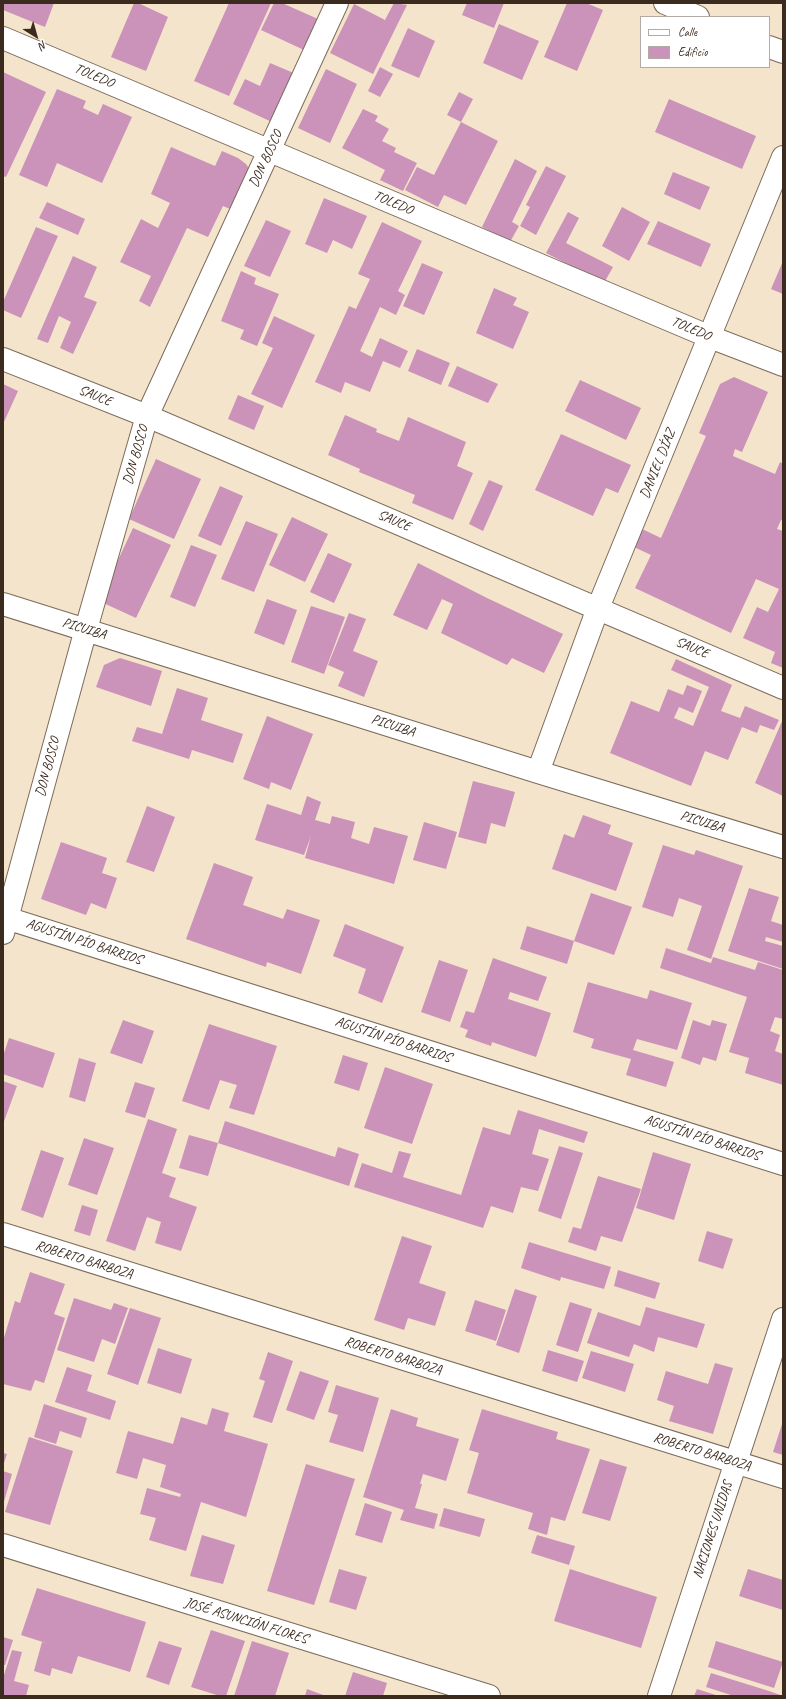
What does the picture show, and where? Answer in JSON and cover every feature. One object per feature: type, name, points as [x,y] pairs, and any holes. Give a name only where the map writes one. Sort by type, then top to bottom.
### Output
[{"type":"street","name":"DON BOSCO","points":[[4,922],[147,416],[337,3]]},
{"type":"street","points":[[665,3],[696,16]]},
{"type":"street","name":"TOLEDO","points":[[3,38],[710,337],[783,365]]},
{"type":"street","points":[[770,47],[783,52]]},
{"type":"street","name":"DANIEL DÍAZ","points":[[538,772],[598,608],[783,157]]},
{"type":"street","name":"SAUCE","points":[[3,359],[147,416],[783,688]]},
{"type":"street","name":"PICUIBA","points":[[3,604],[538,772],[783,847]]},
{"type":"street","name":"AGUSTÍN PÍO BARRIOS","points":[[4,922],[783,1164]]},
{"type":"street","name":"ROBERTO BARBOZA","points":[[3,1234],[783,1477]]},
{"type":"street","name":"NACIONES UNIDAS","points":[[659,1696],[783,1319]]},
{"type":"street","name":"JOSÉ ASUNCIÓN FLORES","points":[[3,1545],[489,1696]]},
{"type":"building","points":[[3,3],[54,3],[45,27],[3,10]]},
{"type":"building","points":[[134,3],[138,3],[168,17],[146,71],[111,57]]},
{"type":"building","points":[[229,3],[271,3],[229,96],[194,81]]},
{"type":"building","points":[[274,3],[282,3],[318,19],[304,50],[261,30]]},
{"type":"building","points":[[394,3],[407,5],[373,74],[330,53],[354,4],[385,20]]},
{"type":"building","points":[[467,3],[504,3],[494,28],[462,15]]},
{"type":"building","points":[[567,3],[586,3],[603,10],[577,71],[544,57]]},
{"type":"building","points":[[499,24],[539,41],[522,80],[483,63]]},
{"type":"building","points":[[408,28],[435,41],[419,78],[391,66]]},
{"type":"building","points":[[270,63],[296,74],[274,123],[233,104],[245,79],[260,86]]},
{"type":"building","points":[[380,67],[393,74],[380,97],[368,91]]},
{"type":"building","points":[[326,69],[357,84],[330,143],[298,128]]},
{"type":"building","points":[[3,72],[46,92],[6,177],[3,176]]},
{"type":"building","points":[[57,89],[86,101],[83,108],[98,115],[103,104],[132,117],[102,183],[57,163],[47,187],[19,175]]},
{"type":"building","points":[[459,92],[473,99],[461,122],[447,115]]},
{"type":"building","points":[[669,99],[756,136],[742,169],[655,132]]},
{"type":"building","points":[[363,109],[378,116],[375,121],[389,129],[382,141],[396,148],[394,152],[417,163],[403,191],[380,180],[385,170],[342,148]]},
{"type":"building","points":[[461,122],[498,141],[466,205],[444,195],[438,207],[405,190],[417,167],[434,175]]},
{"type":"building","points":[[171,147],[215,166],[222,151],[238,158],[246,164],[250,170],[240,213],[223,206],[208,237],[187,228],[150,307],[139,301],[151,276],[120,262],[141,219],[158,228],[170,203],[151,194]]},
{"type":"building","points":[[515,159],[537,171],[512,222],[519,226],[510,242],[482,227]]},
{"type":"building","points":[[546,166],[566,176],[536,235],[520,226],[530,207],[526,205]]},
{"type":"building","points":[[673,172],[710,187],[700,210],[664,194]]},
{"type":"building","points":[[324,198],[367,216],[352,249],[333,240],[327,253],[305,244]]},
{"type":"building","points":[[47,202],[85,219],[78,235],[39,218]]},
{"type":"building","points":[[622,207],[650,222],[629,261],[602,246]]},
{"type":"building","points":[[568,212],[579,218],[566,243],[613,267],[604,283],[546,253]]},
{"type":"building","points":[[266,220],[291,231],[270,277],[244,266]]},
{"type":"building","points":[[658,221],[711,244],[701,267],[647,244]]},
{"type":"building","points":[[382,222],[422,241],[398,291],[405,295],[396,315],[380,307],[360,351],[372,357],[380,338],[408,351],[400,368],[383,361],[370,392],[345,382],[341,393],[315,382],[349,306],[356,309],[370,279],[358,274]]},
{"type":"building","points":[[36,227],[58,236],[21,318],[3,310],[3,302]]},
{"type":"building","points":[[73,256],[97,267],[84,297],[97,302],[73,354],[60,348],[71,322],[59,316],[48,343],[37,339]]},
{"type":"building","points":[[783,261],[783,294],[771,289]]},
{"type":"building","points":[[422,263],[443,272],[424,315],[403,306]]},
{"type":"building","points":[[241,271],[256,278],[254,284],[279,294],[257,346],[240,339],[244,330],[221,321]]},
{"type":"building","points":[[494,288],[517,298],[513,305],[529,312],[513,349],[476,333]]},
{"type":"building","points":[[274,316],[315,335],[282,408],[251,394],[273,348],[262,343]]},
{"type":"building","points":[[417,349],[450,363],[441,385],[408,371]]},
{"type":"building","points":[[457,366],[498,384],[488,403],[448,386]]},
{"type":"building","points":[[734,377],[768,392],[742,452],[735,449],[733,456],[775,474],[780,462],[783,464],[783,521],[781,520],[777,529],[783,531],[783,668],[771,663],[775,652],[743,638],[757,607],[768,612],[779,589],[756,579],[731,633],[635,588],[651,555],[634,547],[642,529],[661,538],[706,436],[699,433],[720,384]]},
{"type":"building","points":[[580,380],[641,408],[626,440],[565,411]]},
{"type":"building","points":[[3,384],[18,391],[3,424]]},
{"type":"building","points":[[238,395],[264,406],[254,430],[228,419]]},
{"type":"building","points":[[345,415],[377,429],[376,432],[399,441],[408,417],[466,442],[457,466],[473,473],[453,520],[412,503],[415,495],[359,472],[360,469],[328,455]]},
{"type":"building","points":[[561,434],[631,465],[618,493],[606,488],[593,516],[535,490]]},
{"type":"building","points":[[156,459],[201,479],[174,539],[129,519]]},
{"type":"building","points":[[489,480],[503,486],[483,531],[469,524]]},
{"type":"building","points":[[220,486],[243,496],[221,546],[198,536]]},
{"type":"building","points":[[292,517],[328,534],[305,582],[269,565]]},
{"type":"building","points":[[246,521],[278,534],[254,592],[221,579]]},
{"type":"building","points":[[133,528],[171,545],[136,618],[99,601]]},
{"type":"building","points":[[191,545],[217,555],[195,607],[170,597]]},
{"type":"building","points":[[328,553],[352,564],[334,603],[310,592]]},
{"type":"building","points":[[418,563],[563,634],[544,673],[512,658],[507,665],[441,633],[453,604],[442,599],[427,630],[393,615]]},
{"type":"building","points":[[267,599],[297,610],[284,645],[254,633]]},
{"type":"building","points":[[311,606],[345,617],[324,674],[291,662]]},
{"type":"building","points":[[349,613],[366,619],[353,651],[378,661],[364,697],[338,686],[344,672],[328,665]]},
{"type":"building","points":[[120,658],[162,671],[151,706],[96,687],[104,665]]},
{"type":"building","points":[[676,659],[732,685],[721,711],[740,718],[745,706],[779,720],[774,730],[760,725],[757,733],[742,727],[728,760],[705,751],[691,786],[610,753],[631,701],[659,712],[668,689],[683,695],[687,685],[702,691],[693,713],[679,707],[674,718],[693,726],[709,687],[671,670]]},
{"type":"building","points":[[177,688],[208,698],[201,720],[243,734],[233,763],[192,750],[189,759],[132,741],[137,727],[162,734]]},
{"type":"building","points":[[267,716],[313,734],[291,790],[271,782],[269,789],[243,779]]},
{"type":"building","points":[[783,719],[783,796],[755,783]]},
{"type":"building","points":[[473,781],[515,792],[505,827],[491,823],[486,844],[458,837]]},
{"type":"building","points":[[307,796],[321,802],[315,820],[330,824],[332,816],[355,822],[351,838],[369,844],[374,827],[408,836],[394,884],[305,858],[311,836],[304,855],[255,840],[267,804],[301,815]]},
{"type":"building","points":[[147,806],[175,817],[154,872],[126,862]]},
{"type":"building","points":[[583,815],[611,825],[608,834],[633,843],[616,891],[552,869],[564,834],[574,838]]},
{"type":"building","points":[[424,822],[457,832],[446,869],[413,860]]},
{"type":"building","points":[[61,842],[107,858],[102,873],[117,878],[106,909],[91,903],[86,915],[41,899]]},
{"type":"building","points":[[663,845],[694,855],[696,850],[743,866],[711,959],[687,950],[702,906],[679,898],[673,917],[642,907]]},
{"type":"building","points":[[214,863],[253,877],[243,905],[283,919],[287,909],[320,920],[301,974],[267,962],[266,967],[186,939]]},
{"type":"building","points":[[749,888],[779,897],[771,921],[783,925],[783,942],[766,937],[765,941],[783,946],[783,969],[728,951]]},
{"type":"building","points":[[591,893],[632,907],[614,955],[574,941]]},
{"type":"building","points":[[345,924],[404,947],[382,1003],[358,993],[366,969],[333,956]]},
{"type":"building","points":[[527,926],[574,941],[567,964],[520,949]]},
{"type":"building","points":[[666,948],[711,963],[713,957],[755,970],[758,962],[783,970],[783,1019],[775,1017],[770,1031],[780,1035],[775,1051],[783,1054],[783,1085],[745,1073],[749,1058],[729,1052],[747,997],[660,968]]},
{"type":"building","points":[[493,958],[547,977],[538,1001],[510,992],[508,999],[551,1013],[536,1057],[492,1042],[491,1046],[465,1037],[468,1030],[460,1027],[466,1011],[474,1013]]},
{"type":"building","points":[[439,960],[468,970],[450,1022],[421,1012]]},
{"type":"building","points":[[588,982],[647,999],[650,990],[692,1003],[677,1050],[637,1039],[633,1050],[674,1062],[666,1087],[626,1075],[631,1059],[591,1048],[594,1039],[573,1032]]},
{"type":"building","points":[[123,1020],[154,1031],[142,1064],[110,1053]]},
{"type":"building","points":[[693,1020],[710,1026],[712,1020],[727,1024],[716,1061],[703,1057],[700,1065],[681,1058]]},
{"type":"building","points":[[209,1024],[277,1046],[254,1115],[229,1108],[237,1085],[220,1080],[209,1110],[182,1101]]},
{"type":"building","points":[[9,1038],[55,1053],[43,1088],[3,1074],[3,1056]]},
{"type":"building","points":[[343,1055],[368,1063],[359,1091],[334,1083]]},
{"type":"building","points":[[79,1058],[96,1063],[85,1102],[69,1097]]},
{"type":"building","points":[[385,1067],[433,1084],[412,1144],[364,1128]]},
{"type":"building","points":[[3,1081],[17,1086],[3,1124]]},
{"type":"building","points":[[135,1082],[155,1088],[145,1118],[125,1112]]},
{"type":"building","points":[[518,1110],[588,1132],[584,1143],[539,1129],[532,1154],[549,1159],[538,1191],[521,1187],[513,1213],[491,1206],[483,1228],[354,1187],[362,1163],[392,1173],[399,1151],[411,1154],[403,1177],[461,1195],[483,1127],[510,1135]]},
{"type":"building","points":[[148,1119],[177,1129],[162,1173],[176,1178],[169,1197],[197,1207],[181,1251],[155,1243],[161,1222],[147,1217],[135,1251],[106,1241]]},
{"type":"building","points":[[225,1121],[335,1157],[338,1147],[359,1154],[349,1186],[218,1143]]},
{"type":"building","points":[[189,1135],[218,1143],[208,1176],[179,1168]]},
{"type":"building","points":[[84,1138],[114,1148],[97,1195],[68,1185]]},
{"type":"building","points":[[559,1146],[583,1153],[561,1219],[538,1211]]},
{"type":"building","points":[[41,1150],[64,1158],[43,1218],[21,1210]]},
{"type":"building","points":[[653,1152],[691,1164],[674,1220],[636,1208]]},
{"type":"building","points":[[598,1176],[641,1189],[622,1242],[601,1236],[596,1251],[568,1242],[573,1227],[581,1229]]},
{"type":"building","points":[[82,1205],[98,1210],[90,1236],[74,1231]]},
{"type":"building","points":[[707,1231],[733,1239],[723,1269],[698,1261]]},
{"type":"building","points":[[402,1236],[432,1246],[419,1283],[446,1292],[435,1326],[408,1318],[404,1330],[374,1320]]},
{"type":"building","points":[[529,1242],[611,1267],[604,1289],[561,1277],[560,1281],[521,1268]]},
{"type":"building","points":[[618,1270],[660,1283],[655,1299],[614,1286]]},
{"type":"building","points":[[30,1272],[65,1284],[54,1314],[65,1318],[44,1383],[35,1380],[31,1391],[3,1384],[3,1341],[15,1301],[20,1303]]},
{"type":"building","points":[[515,1289],[537,1296],[519,1353],[496,1345]]},
{"type":"building","points":[[74,1298],[111,1310],[114,1303],[128,1308],[115,1344],[102,1339],[94,1362],[57,1350]]},
{"type":"building","points":[[475,1300],[506,1310],[496,1341],[465,1331]]},
{"type":"building","points":[[570,1302],[592,1309],[578,1352],[556,1345]]},
{"type":"building","points":[[646,1307],[705,1324],[697,1348],[658,1337],[654,1352],[634,1344],[629,1357],[587,1343],[598,1312],[640,1326]]},
{"type":"building","points":[[130,1308],[161,1318],[138,1385],[107,1374]]},
{"type":"building","points":[[158,1348],[192,1359],[181,1394],[147,1383]]},
{"type":"building","points":[[548,1350],[584,1361],[577,1382],[542,1371]]},
{"type":"building","points":[[591,1351],[634,1364],[625,1392],[582,1378]]},
{"type":"building","points":[[268,1352],[293,1361],[272,1423],[253,1417],[265,1381],[259,1379]]},
{"type":"building","points":[[715,1363],[733,1368],[713,1434],[669,1421],[674,1406],[657,1400],[666,1371],[708,1384]]},
{"type":"building","points":[[67,1367],[92,1375],[87,1391],[116,1401],[110,1420],[55,1402]]},
{"type":"building","points":[[300,1371],[329,1381],[314,1420],[286,1410]]},
{"type":"building","points":[[336,1385],[379,1398],[363,1452],[329,1442],[338,1415],[328,1412]]},
{"type":"building","points":[[44,1404],[87,1418],[81,1438],[60,1431],[56,1444],[34,1437]]},
{"type":"building","points":[[212,1408],[229,1413],[224,1431],[268,1444],[246,1517],[201,1502],[186,1551],[149,1540],[156,1518],[140,1514],[147,1488],[180,1497],[181,1494],[160,1487],[166,1465],[143,1458],[137,1479],[116,1473],[128,1431],[173,1444],[181,1417],[207,1425]]},
{"type":"building","points":[[391,1409],[418,1418],[416,1426],[459,1439],[446,1481],[423,1474],[420,1484],[422,1484],[415,1508],[438,1514],[434,1529],[400,1520],[404,1510],[363,1497]]},
{"type":"building","points":[[482,1409],[558,1432],[556,1439],[590,1449],[565,1521],[551,1517],[547,1535],[528,1529],[533,1513],[467,1493],[479,1453],[469,1450]]},
{"type":"building","points":[[783,1421],[783,1455],[773,1452]]},
{"type":"building","points":[[29,1437],[73,1451],[50,1525],[5,1512]]},
{"type":"building","points":[[3,1453],[7,1454],[3,1466]]},
{"type":"building","points":[[600,1459],[627,1467],[610,1521],[582,1513]]},
{"type":"building","points":[[306,1464],[355,1479],[314,1605],[267,1591]]},
{"type":"building","points":[[3,1471],[12,1474],[3,1505]]},
{"type":"building","points":[[365,1503],[392,1512],[382,1543],[355,1535]]},
{"type":"building","points":[[444,1508],[485,1519],[480,1537],[439,1526]]},
{"type":"building","points":[[202,1535],[235,1545],[223,1584],[190,1576]]},
{"type":"building","points":[[537,1535],[575,1546],[569,1565],[531,1553]]},
{"type":"building","points":[[339,1569],[367,1577],[356,1610],[329,1602]]},
{"type":"building","points":[[570,1569],[657,1597],[641,1648],[554,1621]]},
{"type":"building","points":[[748,1569],[783,1580],[783,1610],[739,1596]]},
{"type":"building","points":[[37,1588],[146,1622],[130,1672],[78,1656],[72,1674],[52,1668],[50,1676],[34,1671],[42,1642],[49,1644],[21,1635]]},
{"type":"building","points":[[211,1630],[245,1641],[226,1696],[220,1696],[191,1687]]},
{"type":"building","points":[[3,1637],[13,1640],[5,1665],[3,1665]]},
{"type":"building","points":[[159,1641],[182,1648],[169,1685],[146,1677]]},
{"type":"building","points":[[252,1641],[289,1653],[275,1696],[234,1696]]},
{"type":"building","points":[[716,1641],[783,1662],[774,1688],[708,1667]]},
{"type":"building","points":[[12,1650],[22,1652],[14,1681],[29,1685],[26,1696],[3,1695],[3,1678]]},
{"type":"building","points":[[353,1672],[387,1683],[383,1696],[345,1696]]},
{"type":"building","points":[[711,1673],[783,1696],[734,1696],[706,1687]]},
{"type":"building","points":[[307,1689],[326,1696],[305,1696]]},
{"type":"building","points":[[697,1689],[719,1696],[694,1696]]}]
